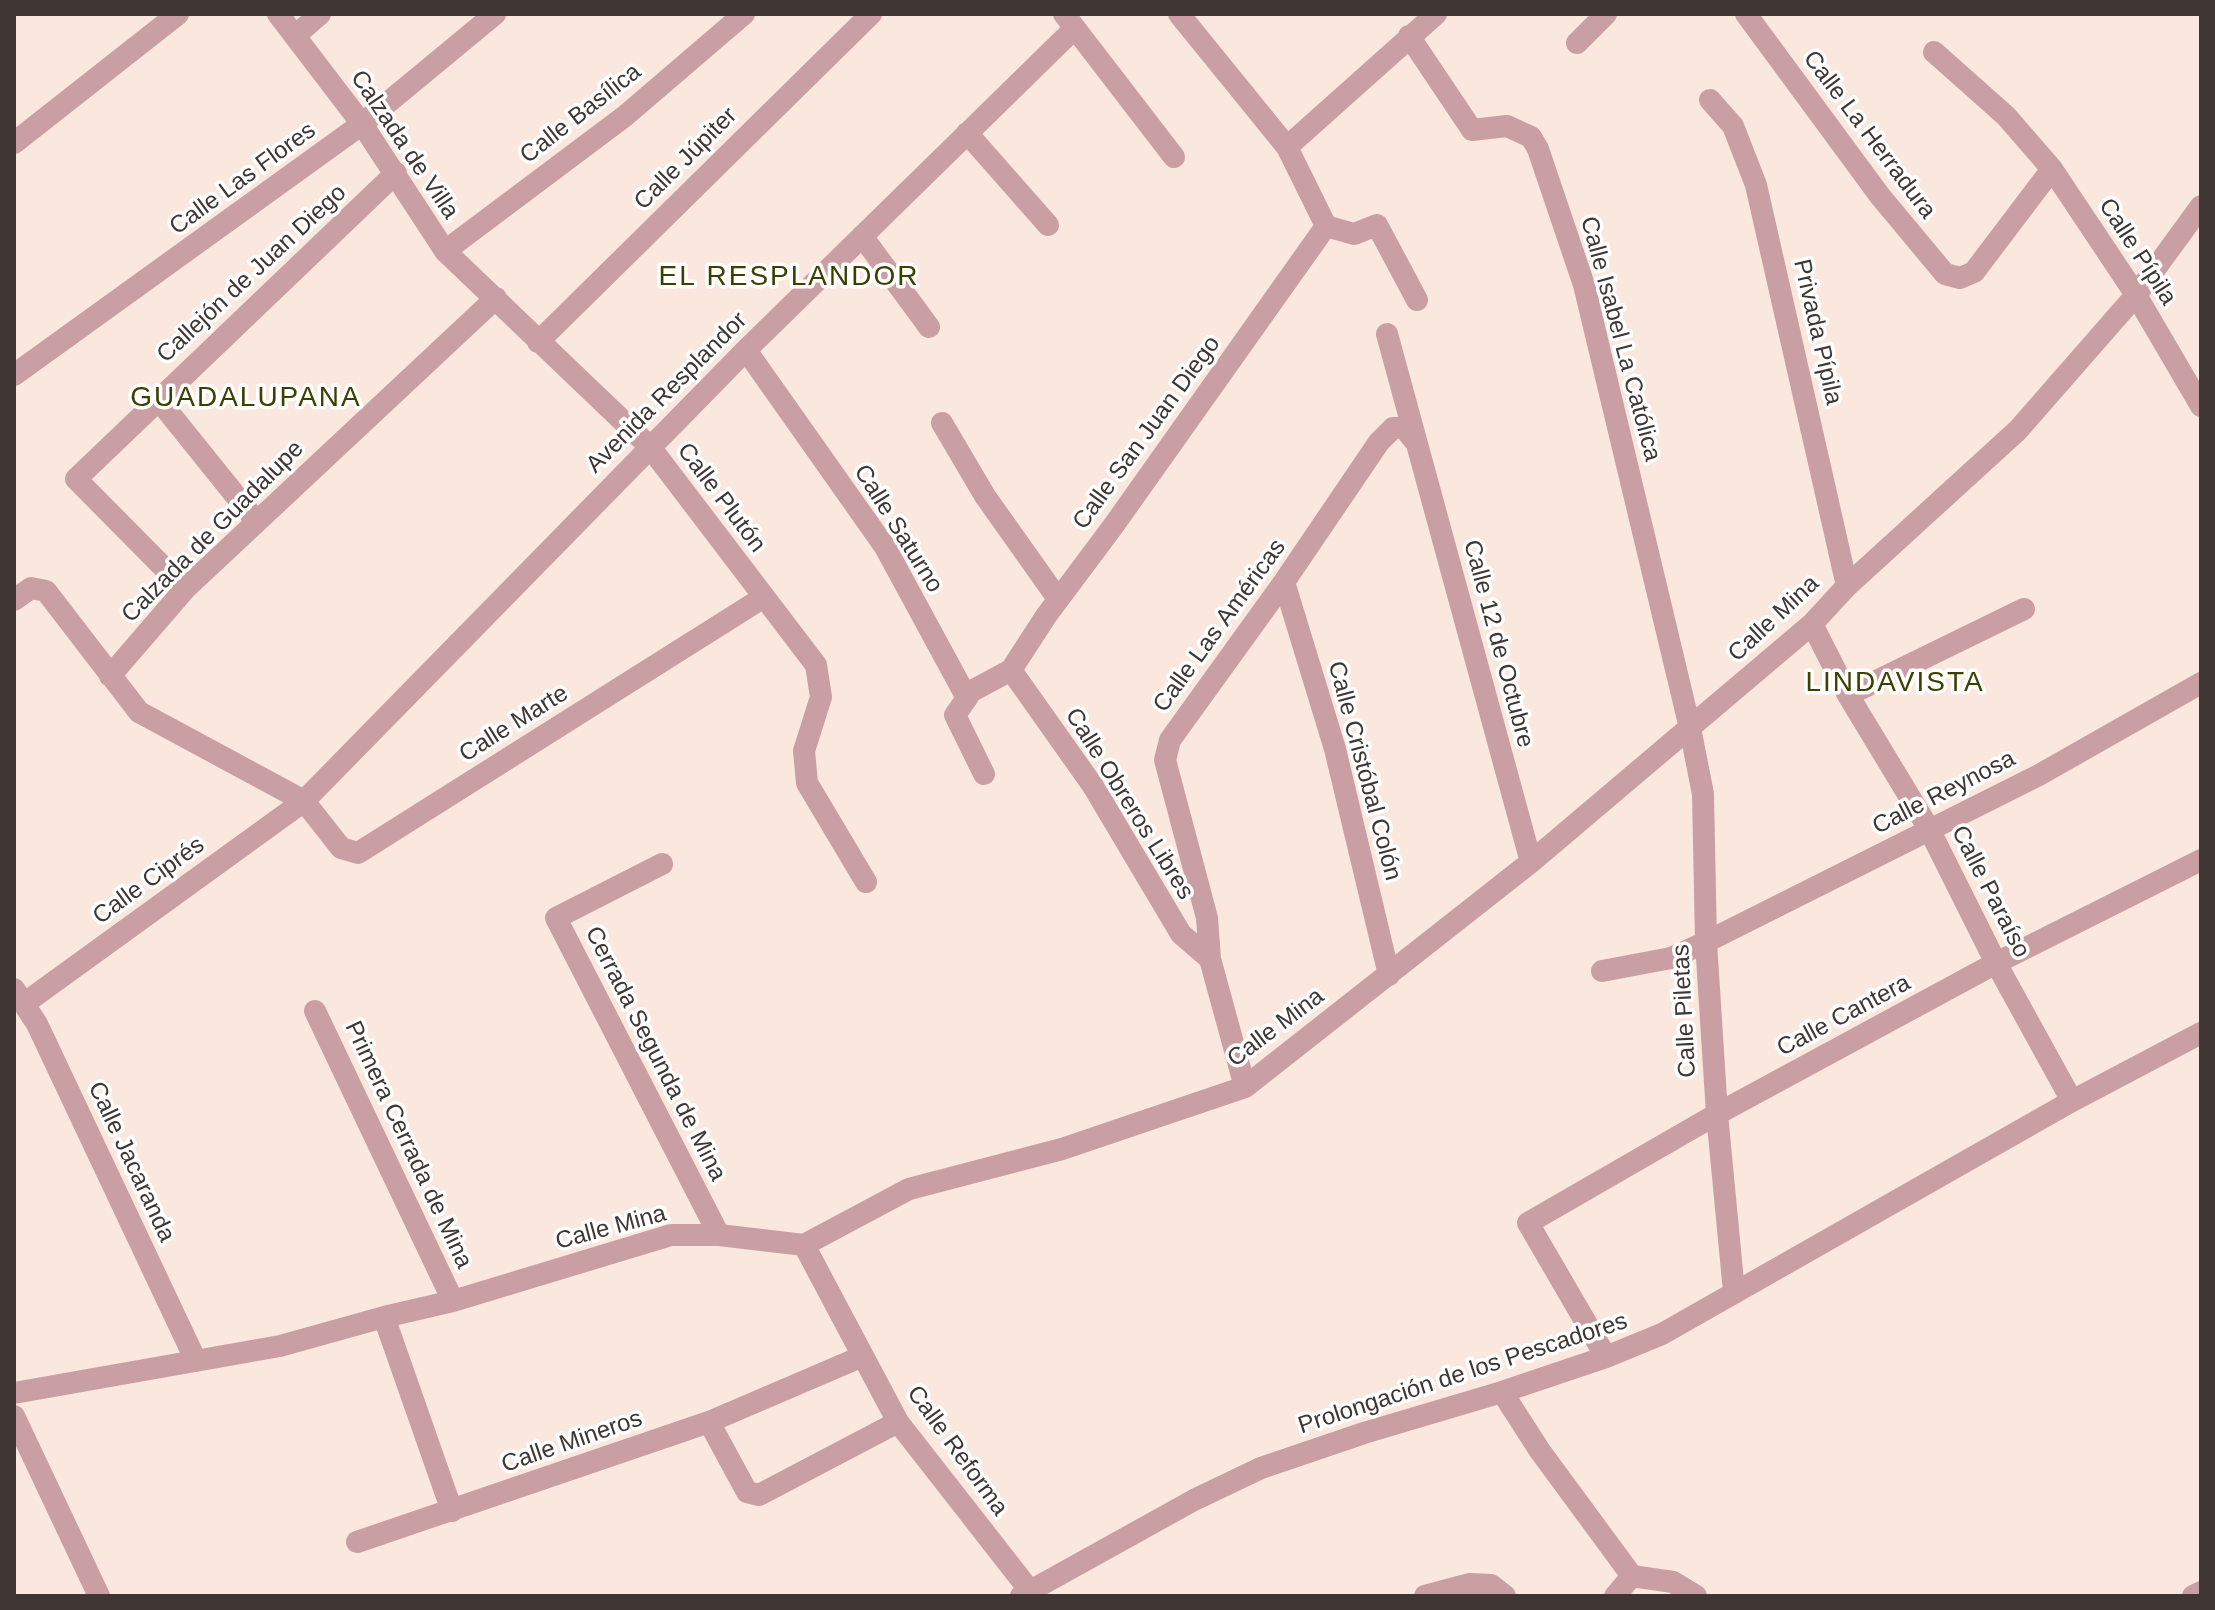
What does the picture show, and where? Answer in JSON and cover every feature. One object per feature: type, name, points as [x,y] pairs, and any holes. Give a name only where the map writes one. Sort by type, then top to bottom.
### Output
[{"type":"street","points":[[14,143],[178,14]]},
{"type":"street","name":"Calzada de Villa","points":[[278,14],[362,124],[445,251],[496,298]]},
{"type":"street","points":[[295,36],[320,14]]},
{"type":"street","name":"Calle Las Flores","points":[[14,375],[362,124],[495,14]]},
{"type":"street","name":"Calle Basílica","points":[[445,251],[625,116],[744,14]]},
{"type":"street","name":"Calle Júpiter","points":[[538,342],[871,14]]},
{"type":"street","points":[[1179,14],[1287,147],[1326,226],[1354,234],[1377,225],[1417,300]]},
{"type":"street","points":[[1287,147],[1436,14]]},
{"type":"street","points":[[1577,43],[1606,14]]},
{"type":"street","name":"Calle La Herradura","points":[[1746,14],[1880,196],[1945,274],[1960,278],[1974,272],[2052,169]]},
{"type":"street","points":[[1069,22],[1174,157]]},
{"type":"street","name":"Avenida Resplandor","points":[[304,801],[746,350],[967,133],[1069,22]]},
{"type":"street","name":"Calle Isabel La Católica","points":[[1409,36],[1472,130],[1507,126],[1531,137],[1538,149],[1584,285],[1690,728]]},
{"type":"street","points":[[1934,52],[2006,116],[2052,169]]},
{"type":"street","name":"Privada Pípila","points":[[1710,100],[1733,126],[1756,185],[1847,586]]},
{"type":"street","points":[[967,133],[1048,225]]},
{"type":"street","name":"Calle Pípila","points":[[2052,169],[2136,295],[2201,406]]},
{"type":"street","name":"Callejón de Juan Diego","points":[[185,589],[76,479],[396,173]]},
{"type":"street","name":"Calle Mina","points":[[14,1393],[280,1346],[453,1301],[671,1235],[719,1235],[804,1245],[909,1189],[1062,1149],[1245,1087],[1531,862],[1812,624],[1847,586],[2018,430],[2136,295],[2201,206]]},
{"type":"street","name":"Calle San Juan Diego","points":[[1011,670],[1058,599],[1326,226]]},
{"type":"street","points":[[862,236],[929,327]]},
{"type":"street","name":"Calle Plutón","points":[[496,298],[538,342],[650,447],[816,665],[821,697],[804,751],[807,783],[866,882]]},
{"type":"street","name":"Calzada de Guadalupe","points":[[110,676],[185,589],[496,298]]},
{"type":"street","name":"Calle 12 de Octubre","points":[[1387,334],[1531,862]]},
{"type":"street","name":"Calle Saturno","points":[[746,350],[885,547],[967,698]]},
{"type":"street","points":[[158,399],[256,521]]},
{"type":"street","points":[[942,423],[985,496],[1058,599]]},
{"type":"street","name":"Calle Las Américas","points":[[1245,1087],[1210,959],[1207,918],[1165,760],[1170,740],[1386,434],[1399,428],[1405,429],[1414,440]]},
{"type":"street","name":"Calle Cristóbal Colón","points":[[1284,582],[1335,749],[1389,975]]},
{"type":"street","points":[[14,600],[31,588],[46,591],[139,712],[304,801]]},
{"type":"street","name":"Calle Marte","points":[[304,801],[341,848],[358,853],[764,597]]},
{"type":"street","points":[[1848,695],[2024,609]]},
{"type":"street","name":"Calle Paraíso","points":[[1812,624],[1848,695],[1929,829],[1996,963],[2072,1101]]},
{"type":"street","points":[[984,774],[955,715],[970,692],[1011,670]]},
{"type":"street","name":"Calle Obreros Libres","points":[[1011,670],[1093,786],[1181,934],[1210,959]]},
{"type":"street","name":"Calle Reynosa","points":[[1602,971],[1671,958],[1706,942],[2039,775],[2201,683]]},
{"type":"street","name":"Calle Piletas","points":[[1690,728],[1703,794],[1706,942],[1717,1114],[1734,1292]]},
{"type":"street","name":"Calle Ciprés","points":[[19,996],[304,801]]},
{"type":"street","name":"Calle Cantera","points":[[1606,1357],[1528,1223],[1717,1114],[1996,963],[2201,860]]},
{"type":"street","name":"Cerrada Segunda de Mina","points":[[662,864],[556,918],[719,1235]]},
{"type":"street","name":"Calle Jacaranda","points":[[19,996],[37,1024],[196,1361]]},
{"type":"street","name":"Primera Cerrada de Mina","points":[[315,1011],[453,1301]]},
{"type":"street","name":"Prolongación de los Pescadores","points":[[1028,1594],[1194,1500],[1261,1468],[1364,1433],[1502,1392],[1606,1357],[1662,1334],[2072,1101],[2201,1033]]},
{"type":"street","name":"Calle Reforma","points":[[804,1245],[898,1422],[1028,1594]]},
{"type":"street","points":[[384,1317],[452,1511]]},
{"type":"street","name":"Calle Mineros","points":[[357,1542],[709,1422],[863,1356]]},
{"type":"street","points":[[1502,1392],[1540,1451],[1632,1576],[1673,1582],[1696,1596]]},
{"type":"street","points":[[14,1416],[99,1596]]},
{"type":"street","points":[[709,1422],[747,1492],[759,1495],[898,1422]]},
{"type":"street","points":[[1615,1596],[1632,1576]]},
{"type":"street","points":[[1425,1596],[1470,1584],[1491,1585],[1504,1595]]},
{"type":"street","points":[[2193,1596],[2201,1592]]},
{"type":"district","name":"EL RESPLANDOR","points":[[789,277]]},
{"type":"district","name":"GUADALUPANA","points":[[246,398]]},
{"type":"district","name":"LINDAVISTA","points":[[1895,683]]}]
